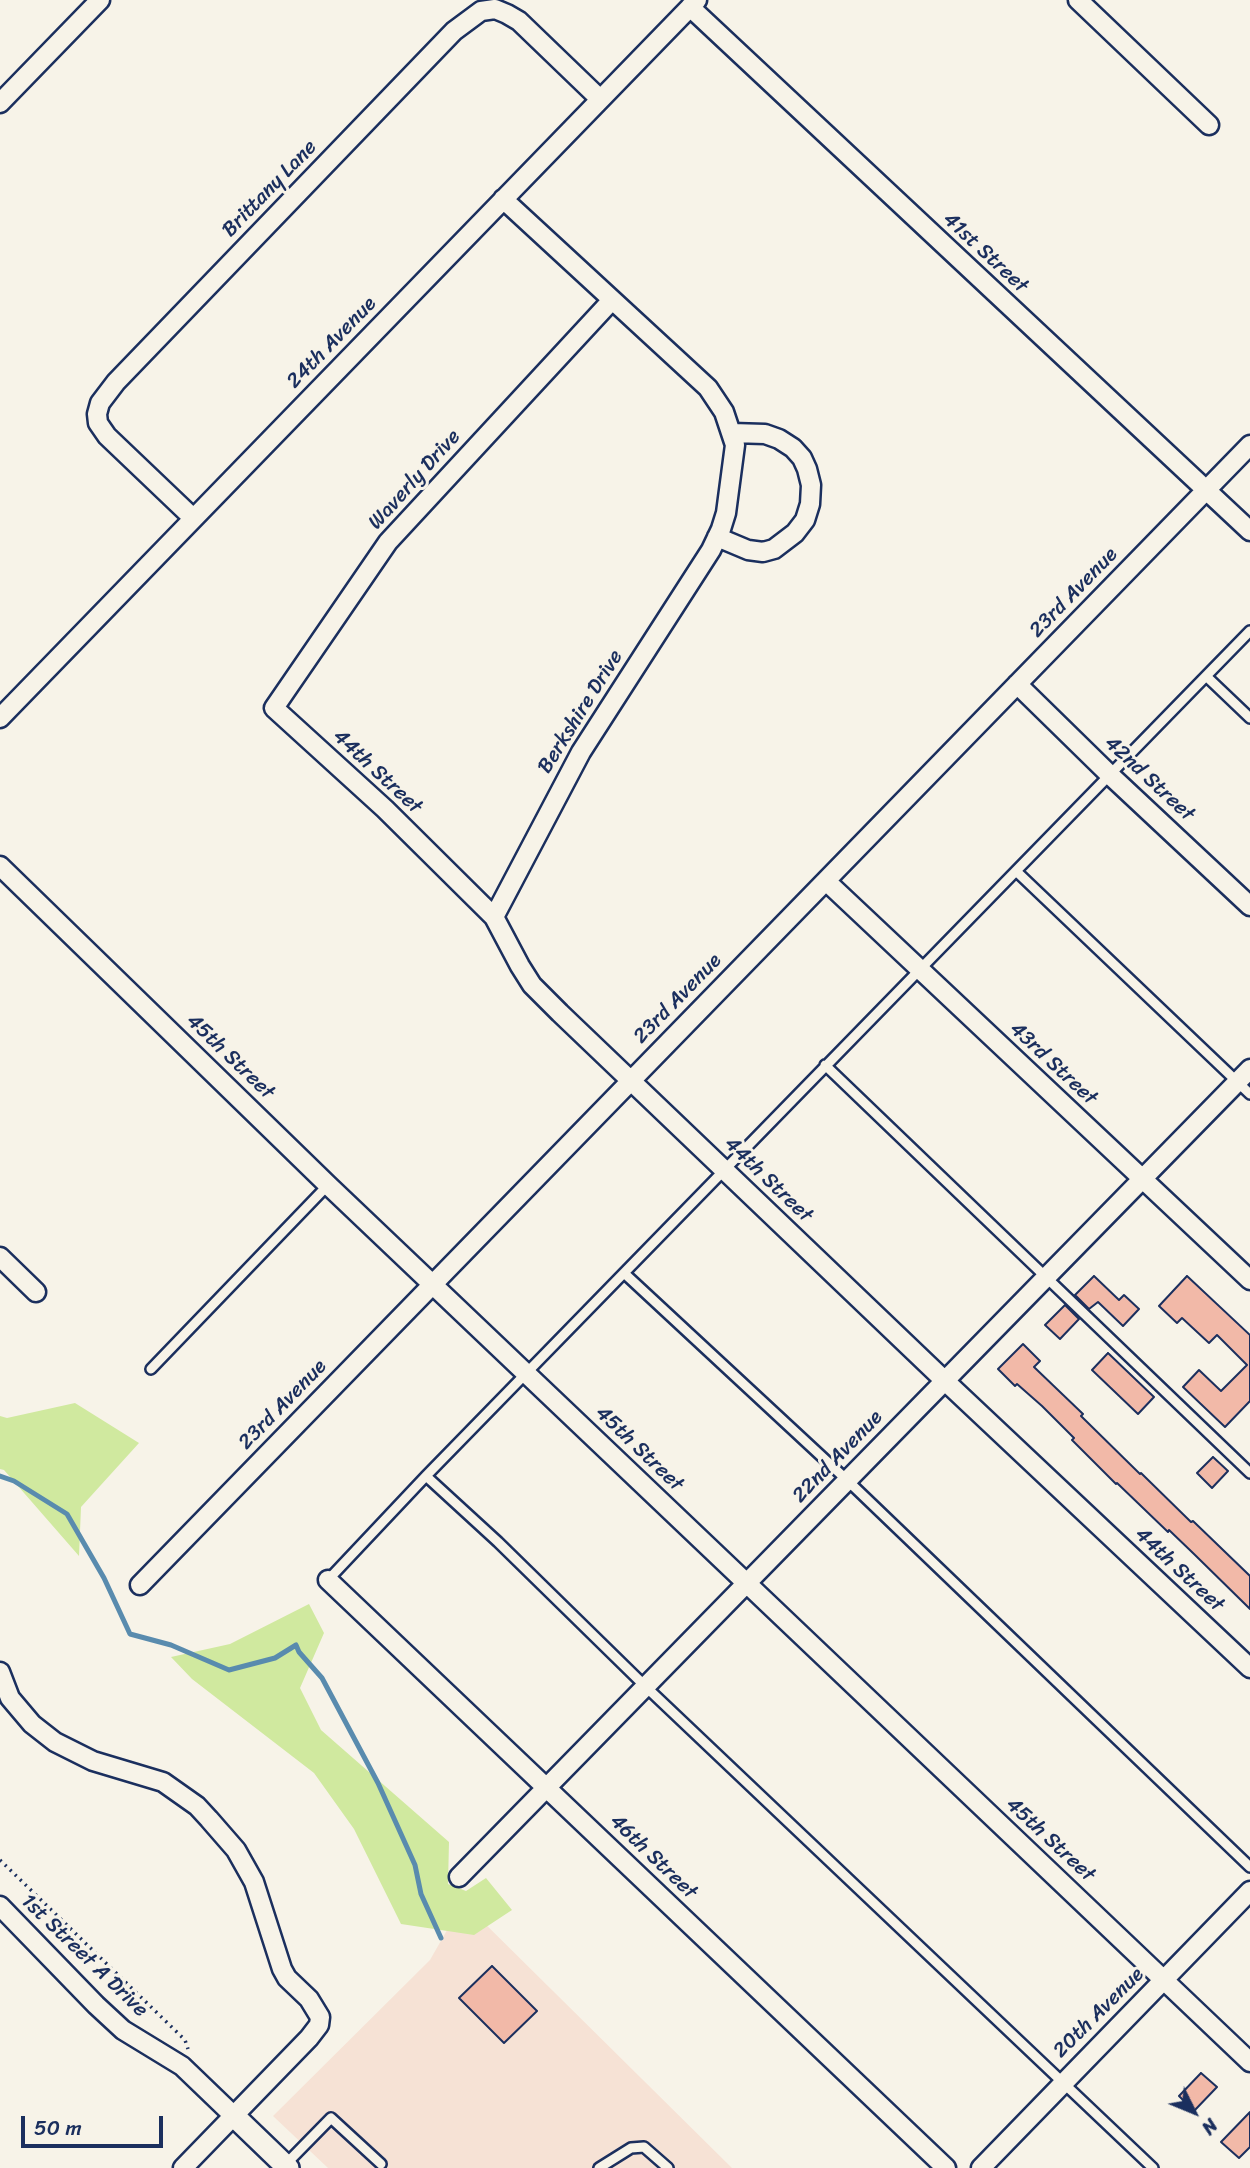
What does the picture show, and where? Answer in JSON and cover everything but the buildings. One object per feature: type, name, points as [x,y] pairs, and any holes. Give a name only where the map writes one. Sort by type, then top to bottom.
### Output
[{"type":"street","points":[[0,103],[100,0]]},
{"type":"street","points":[[1078,0],[1209,125]]},
{"type":"street","name":"24th Avenue","points":[[0,718],[694,3]]},
{"type":"street","name":"41st Street","points":[[694,3],[1250,531]]},
{"type":"street","name":"Brittany Lane","points":[[193,518],[107,436],[97,423],[100,403],[116,382],[444,41],[481,11],[495,9],[519,21],[600,99]]},
{"type":"street","name":"Berkshire Drive","points":[[494,917],[581,752],[687,589],[717,537],[726,513],[735,445],[724,412],[708,388],[503,199]]},
{"type":"street","name":"Waverly Drive","points":[[274,708],[388,542],[612,300]]},
{"type":"street","points":[[717,537],[748,551],[763,552],[774,549],[795,533],[805,520],[810,505],[811,485],[807,469],[793,448],[765,434],[732,433]]},
{"type":"street","name":"23rd Avenue","points":[[139,1584],[1250,445]]},
{"type":"street","name":"42nd Street","points":[[1017,684],[1250,906]]},
{"type":"street","name":"44th Street","points":[[274,708],[385,809],[494,917],[533,985],[944,1380],[1250,1668]]},
{"type":"street","name":"45th Street","points":[[0,866],[328,1185],[1250,2062]]},
{"type":"street","name":"43rd Street","points":[[825,881],[1250,1280]]},
{"type":"street","name":"22nd Avenue","points":[[459,1877],[1045,1277],[1142,1179],[1246,1081]]},
{"type":"street","points":[[0,1257],[36,1292]]},
{"type":"street","name":"46th Street","points":[[328,1580],[946,2168]]},
{"type":"street","points":[[0,1672],[10,1698],[32,1724],[55,1742],[93,1761],[163,1782],[197,1807],[227,1839],[254,1882],[282,1969],[309,1998],[320,2017],[319,2025],[309,2038],[183,2168]]},
{"type":"street","name":"20th Avenue","points":[[981,2168],[1250,1891]]},
{"type":"street","name":"1st Street A Drive","points":[[0,1906],[123,2030],[182,2066],[234,2116]]},
{"type":"street","points":[[234,2116],[287,2167]]},
{"type":"lane","points":[[328,1580],[825,1065],[1250,631]]},
{"type":"lane","points":[[1206,676],[1250,718]]},
{"type":"lane","points":[[1016,871],[1246,1081]]},
{"type":"lane","points":[[825,1065],[1250,1472]]},
{"type":"lane","points":[[150,1369],[328,1185]]},
{"type":"lane","points":[[624,1272],[847,1480],[1250,1867]]},
{"type":"lane","points":[[426,1476],[1153,2168]]},
{"type":"lane","points":[[287,2167],[331,2118],[381,2164]]},
{"type":"lane","points":[[598,2168],[631,2148],[645,2147],[668,2168]]},
{"type":"path","points":[[0,1860],[185,2040],[190,2055],[182,2066]]},
{"type":"shaded area","points":[[463,1902],[732,2168],[328,2168],[273,2116],[430,1960]]},
{"type":"green space","points":[[75,1403],[139,1443],[81,1507],[79,1556],[4,1470],[0,1469],[0,1416],[7,1418]]},
{"type":"green space","points":[[309,1604],[324,1633],[300,1688],[321,1730],[449,1842],[448,1884],[466,1891],[486,1878],[512,1910],[474,1935],[401,1924],[354,1829],[314,1773],[192,1679],[171,1657],[230,1644]]},
{"type":"waterway","points":[[0,1476],[14,1481],[67,1514],[104,1578],[130,1634],[171,1645],[229,1670],[275,1658],[296,1645],[322,1678],[378,1783],[415,1865],[421,1894],[441,1938]]}]
